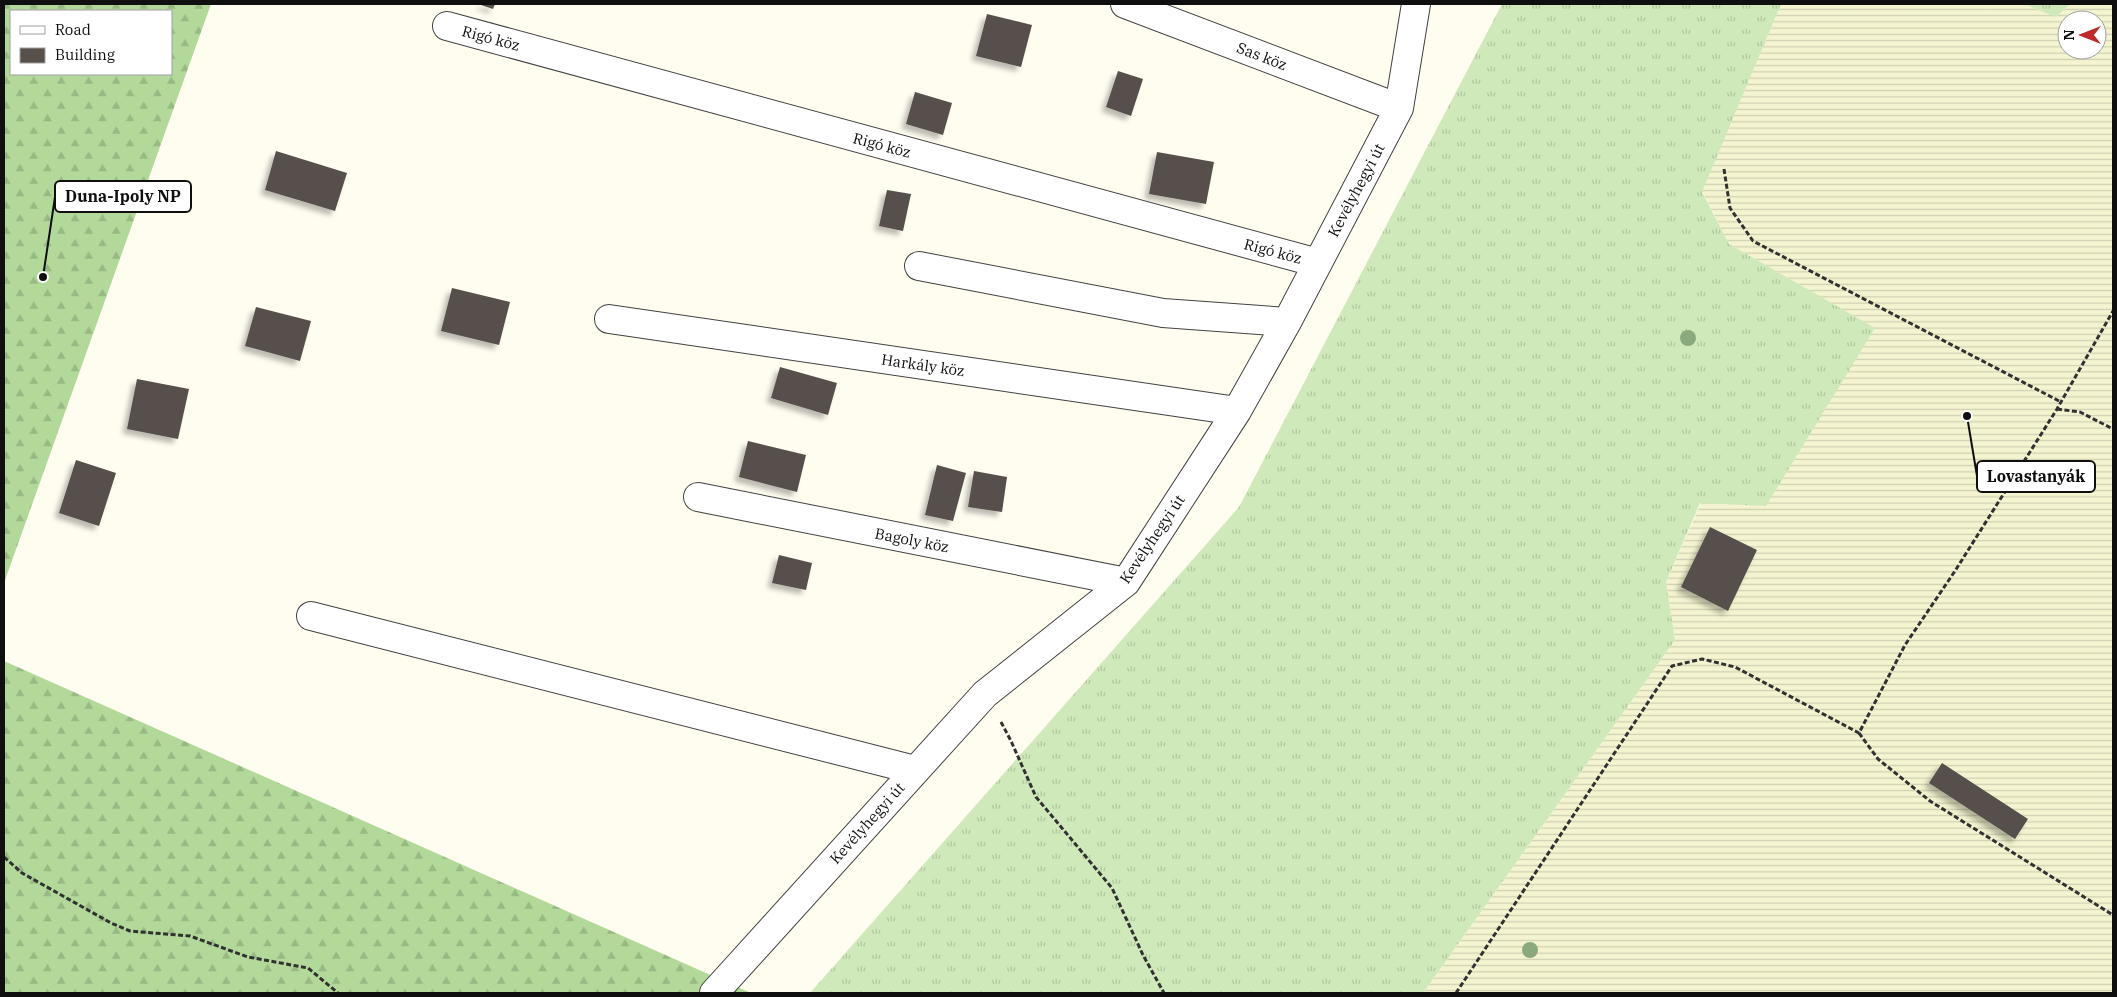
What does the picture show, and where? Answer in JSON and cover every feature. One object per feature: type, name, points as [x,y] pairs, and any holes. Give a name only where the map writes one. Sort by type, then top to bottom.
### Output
[{"type":"street","name":"Sas köz","points":[[1125,4],[1399,108]]},
{"type":"street","name":"Kevélyhegyi út","points":[[714,993],[985,694],[1126,582],[1237,410],[1288,322],[1399,108],[1416,4]]},
{"type":"street","name":"Rigó köz","points":[[447,26],[1318,263]]},
{"type":"street","points":[[920,266],[1164,313],[1288,322]]},
{"type":"street","name":"Harkály köz","points":[[610,319],[1237,410]]},
{"type":"street","name":"Bagoly köz","points":[[698,497],[1126,582]]},
{"type":"street","points":[[311,616],[915,770]]},
{"type":"path","points":[[1724,169],[1730,208],[1754,241],[2061,402]]},
{"type":"path","points":[[1859,733],[1904,645],[1955,571],[2057,409],[2113,311]]},
{"type":"path","points":[[2057,409],[2080,412],[2113,429]]},
{"type":"path","points":[[1456,993],[1672,666],[1702,659],[1736,667],[1859,733],[1878,759],[1930,801],[2113,915]]},
{"type":"path","points":[[985,694],[1011,740],[1036,796],[1112,888],[1143,955],[1164,993]]},
{"type":"path","points":[[4,857],[22,874],[111,923],[130,931],[190,936],[248,957],[308,968],[338,993]]},
{"type":"green space","points":[[4,4],[211,4],[4,583]]},
{"type":"green space","points":[[1502,4],[1781,4],[1702,192],[1729,244],[1875,328],[1766,506],[1700,503],[1666,582],[1675,640],[1423,993],[810,993],[1239,507]]},
{"type":"green space","points":[[1781,4],[2024,4],[2057,15],[2057,60],[2107,60],[2107,10],[2063,10],[2070,4],[2113,4],[2113,993],[1423,993],[1675,640],[1666,582],[1701,503],[1874,328],[1729,244],[1702,191]]},
{"type":"green space","points":[[2024,4],[2070,4],[2064,10],[2057,10],[2056,17]]},
{"type":"green space","points":[[4,661],[751,993],[4,993]]},
{"type":"building","points":[[478,4],[495,4],[493,9]]},
{"type":"building","points":[[987,14],[1032,25],[1021,67],[976,56]]},
{"type":"building","points":[[1118,71],[1143,79],[1131,116],[1106,107]]},
{"type":"building","points":[[915,92],[952,103],[943,135],[906,124]]},
{"type":"building","points":[[276,151],[347,173],[335,211],[265,190]]},
{"type":"building","points":[[1157,152],[1214,162],[1206,204],[1149,194]]},
{"type":"building","points":[[887,190],[911,194],[903,231],[879,226]]},
{"type":"building","points":[[452,288],[510,302],[499,345],[441,331]]},
{"type":"building","points":[[256,307],[311,321],[300,361],[245,346]]},
{"type":"building","points":[[780,367],[837,383],[828,415],[771,398]]},
{"type":"building","points":[[137,379],[189,389],[178,439],[127,429]]},
{"type":"building","points":[[748,441],[806,455],[797,492],[739,477]]},
{"type":"building","points":[[76,460],[116,473],[99,526],[59,513]]},
{"type":"building","points":[[937,465],[966,473],[953,521],[925,515]]},
{"type":"building","points":[[974,471],[1007,477],[1002,512],[968,507]]},
{"type":"building","points":[[1710,527],[1757,550],[1728,611],[1681,587]]},
{"type":"building","points":[[779,555],[812,563],[806,590],[772,583]]},
{"type":"building","points":[[1942,763],[2028,819],[2015,839],[1929,783]]},
{"type":"place","name":"Duna-Ipoly NP","points":[[43,277]]},
{"type":"place","name":"Lovastanyák","points":[[1967,416]]}]
